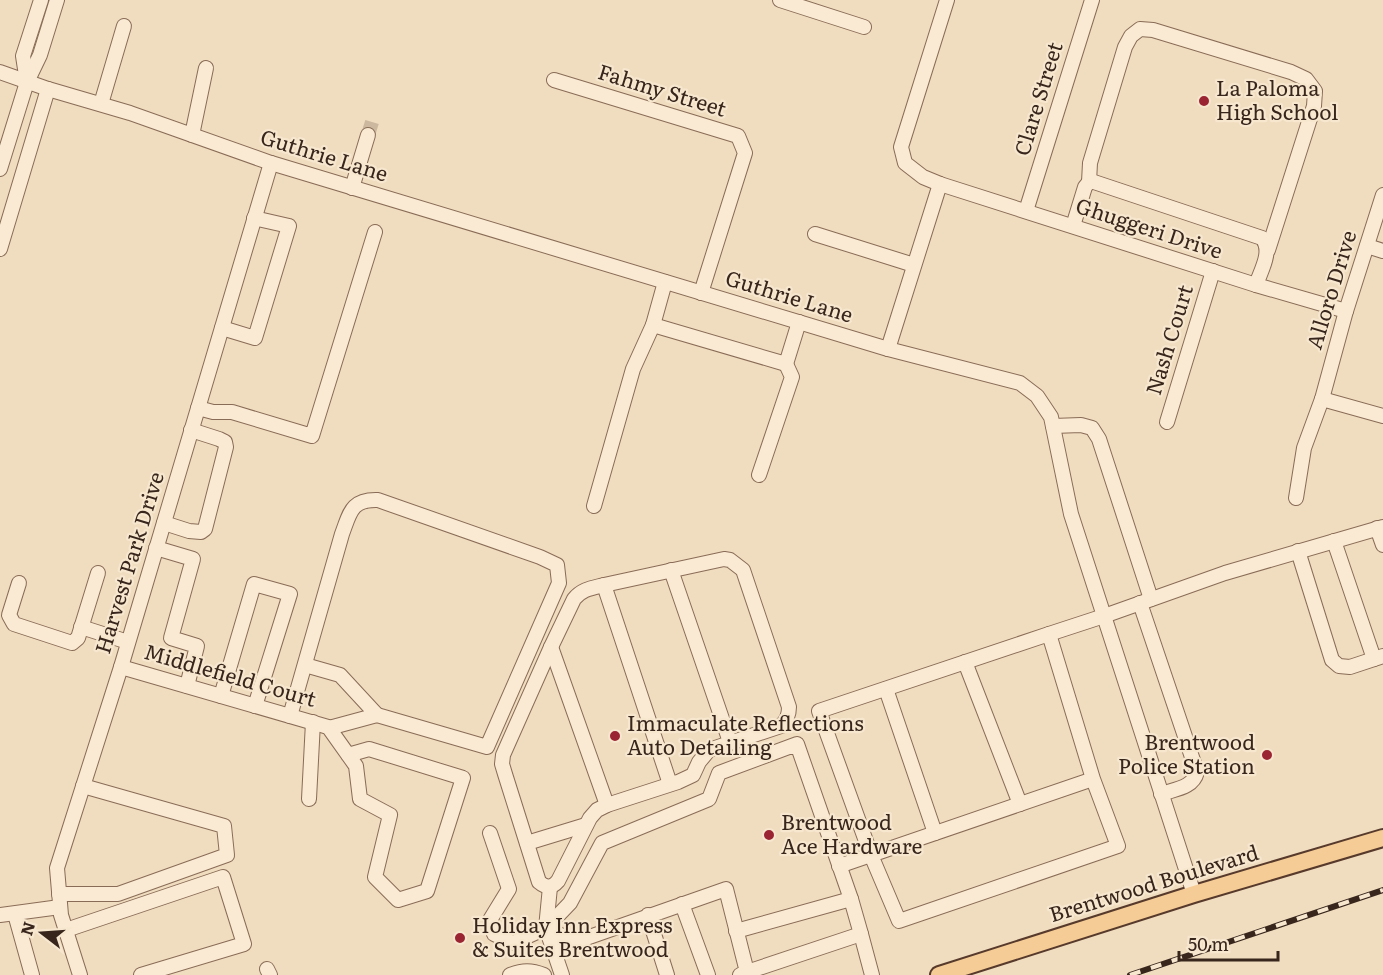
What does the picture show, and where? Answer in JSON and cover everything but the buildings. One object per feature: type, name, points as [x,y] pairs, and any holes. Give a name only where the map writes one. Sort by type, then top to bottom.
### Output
[{"type":"main road","name":"Brentwood Boulevard","points":[[939,975],[1194,894],[1383,838]]},
{"type":"street","points":[[27,82],[23,56],[41,0]]},
{"type":"street","points":[[0,169],[27,82],[40,55],[57,0]]},
{"type":"street","points":[[780,0],[806,4],[864,27]]},
{"type":"street","name":"Ghuggeri Drive","points":[[947,0],[901,147],[905,163],[923,177],[940,184],[1256,285],[1346,311]]},
{"type":"street","name":"Clare Street","points":[[1026,211],[1092,0]]},
{"type":"street","points":[[101,104],[124,26]]},
{"type":"street","points":[[1073,226],[1081,198],[1089,182],[1090,163],[1125,47],[1131,36],[1140,29],[1153,30],[1291,72],[1306,79],[1316,91],[1314,106],[1256,285]]},
{"type":"street","points":[[192,135],[206,68]]},
{"type":"street","name":"Guthrie Lane","points":[[0,72],[352,188],[888,350],[1020,383],[1037,396],[1051,417],[1071,514],[1194,894]]},
{"type":"street","name":"Fahmy Street","points":[[554,80],[738,136],[745,153],[701,293]]},
{"type":"street","points":[[0,249],[48,89]]},
{"type":"street","points":[[352,188],[368,135]]},
{"type":"street","name":"Harvest Park Drive","points":[[80,975],[61,915],[57,868],[121,667],[271,163]]},
{"type":"street","points":[[1089,182],[1256,235],[1267,243],[1268,250]]},
{"type":"street","points":[[888,350],[940,184]]},
{"type":"street","name":"Alloro Drive","points":[[1296,498],[1304,448],[1322,399],[1346,311],[1383,195]]},
{"type":"street","points":[[222,328],[255,338],[289,226],[254,218]]},
{"type":"street","points":[[198,408],[213,412],[232,412],[312,436],[375,232]]},
{"type":"street","points":[[815,234],[914,265]]},
{"type":"street","points":[[1367,246],[1383,251]]},
{"type":"street","name":"Nash Court","points":[[1167,422],[1212,271]]},
{"type":"street","points":[[594,506],[633,369],[653,325],[665,282]]},
{"type":"street","points":[[759,475],[792,377],[786,364],[799,322]]},
{"type":"street","points":[[653,325],[786,364]]},
{"type":"street","points":[[1322,399],[1383,416]]},
{"type":"street","points":[[1053,426],[1081,425],[1092,428],[1099,440],[1197,772],[1191,784],[1161,794]]},
{"type":"street","points":[[164,523],[189,531],[201,532],[205,529],[226,447],[225,442],[219,439],[191,430]]},
{"type":"street","points":[[290,716],[350,512],[358,504],[367,499],[378,500],[557,565],[559,583],[556,591],[487,747],[377,715],[328,727],[348,755],[356,766],[360,799],[390,815],[375,877],[398,900],[426,891],[463,778],[369,749],[348,755]]},
{"type":"street","points":[[1049,634],[1094,779],[1118,846],[899,921],[871,855],[819,711],[1225,573],[1298,551],[1380,528],[1383,545]]},
{"type":"street","points":[[1298,551],[1332,660],[1339,666],[1350,667],[1378,658],[1334,541]]},
{"type":"street","points":[[156,548],[193,559],[171,638],[197,646],[187,686]]},
{"type":"street","points":[[724,559],[737,564],[742,570],[789,707],[789,714],[782,726],[709,750],[699,762],[693,775],[597,810],[586,825],[558,881],[554,886],[544,885],[539,882],[502,764],[503,755],[551,647],[579,593],[671,570],[724,559]]},
{"type":"street","points":[[671,570],[730,742]]},
{"type":"street","points":[[19,583],[9,615],[14,624],[72,643],[78,638],[98,573]]},
{"type":"street","points":[[221,696],[254,584],[290,594],[255,706]]},
{"type":"street","points":[[608,584],[674,783]]},
{"type":"street","points":[[81,627],[128,642]]},
{"type":"street","points":[[551,647],[607,806]]},
{"type":"street","points":[[965,662],[1020,804]]},
{"type":"street","points":[[305,665],[340,675],[377,715]]},
{"type":"street","name":"Middlefield Court","points":[[121,667],[328,727]]},
{"type":"street","points":[[886,689],[935,833]]},
{"type":"street","points":[[309,799],[313,722]]},
{"type":"street","points":[[490,833],[509,889],[490,920],[494,934],[513,943],[546,928],[570,903],[602,843],[709,799],[719,773],[796,744],[850,899],[872,975]]},
{"type":"street","points":[[839,866],[1094,779]]},
{"type":"street","points":[[0,915],[15,914],[60,901],[118,894],[227,855],[224,826],[83,786]]},
{"type":"street","points":[[527,843],[586,825]]},
{"type":"street","points":[[66,930],[223,877],[244,944],[141,975]]},
{"type":"street","points":[[550,887],[546,928],[562,975]]},
{"type":"street","points":[[546,928],[575,942],[726,889],[744,974],[861,934]]},
{"type":"street","points":[[736,931],[850,899]]},
{"type":"street","points":[[682,904],[708,975]]},
{"type":"street","points":[[15,914],[32,975]]},
{"type":"street","points":[[648,915],[668,975]]},
{"type":"street","points":[[510,975],[522,971],[544,975]]},
{"type":"tunnel","points":[[368,135],[372,122]]},
{"type":"railway","points":[[1130,975],[1383,890]]},
{"type":"place","name":"La Paloma High School","points":[[1204,101]]},
{"type":"place","name":"Immaculate Reflections Auto Detailing","points":[[615,736]]},
{"type":"place","name":"Brentwood Police Station","points":[[1267,755]]},
{"type":"place","name":"Brentwood Ace Hardware","points":[[769,835]]},
{"type":"place","name":"Holiday Inn Express & Suites Brentwood","points":[[460,938]]}]
